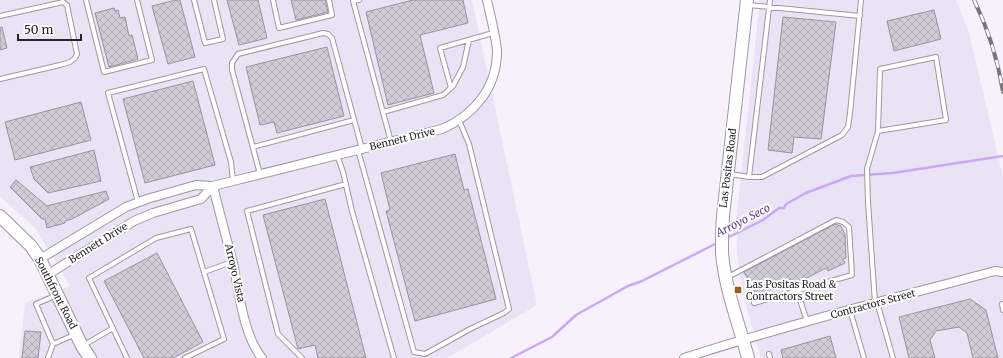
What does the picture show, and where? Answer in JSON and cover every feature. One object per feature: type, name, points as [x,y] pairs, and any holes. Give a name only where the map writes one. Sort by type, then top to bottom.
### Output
[{"type":"main road","name":"Las Positas Road","points":[[747,3],[723,216],[722,254],[748,358]]},
{"type":"main road","name":"Southfront Road","points":[[0,216],[31,246],[40,259],[82,346],[90,358]]},
{"type":"street","name":"Bennett Drive","points":[[40,259],[126,207],[147,199],[196,185],[213,186],[391,142],[442,129],[459,120],[474,109],[487,90],[494,73],[497,51],[487,0]]},
{"type":"street","name":"Bennett Drive","points":[[47,275],[134,221],[153,213],[201,199],[213,186]]},
{"type":"street","name":"Arroyo Vista","points":[[213,186],[248,331],[255,349],[262,358]]},
{"type":"street","name":"Contractors Street","points":[[684,358],[743,339],[850,310],[995,271],[1003,272]]},
{"type":"lane","points":[[86,0],[104,72],[152,60],[137,0]]},
{"type":"lane","points":[[194,0],[205,43],[223,39],[214,0]]},
{"type":"lane","points":[[272,0],[279,28],[332,15],[329,0]]},
{"type":"lane","points":[[359,0],[354,1],[391,142]]},
{"type":"lane","points":[[749,177],[770,0]]},
{"type":"lane","points":[[728,174],[762,177],[842,135],[848,128],[861,0]]},
{"type":"lane","points":[[0,16],[63,2],[67,5],[78,54],[70,62],[0,79]]},
{"type":"lane","points":[[747,3],[769,7],[860,16]]},
{"type":"lane","points":[[260,174],[232,70],[232,63],[238,54],[324,33],[328,34],[332,38],[414,352],[425,354],[509,309],[469,144],[459,120]]},
{"type":"lane","points":[[451,88],[440,48],[493,33]]},
{"type":"lane","points":[[383,112],[443,95],[451,88],[463,67],[469,40]]},
{"type":"lane","points":[[878,131],[946,120],[936,57],[880,69],[878,131],[867,169],[868,202],[876,303],[893,358]]},
{"type":"lane","points":[[138,203],[108,93],[204,68],[231,162],[233,181]]},
{"type":"lane","points":[[252,147],[354,120]]},
{"type":"lane","points":[[337,155],[394,358]]},
{"type":"lane","points":[[302,358],[278,334],[247,211],[346,184]]},
{"type":"lane","points":[[726,274],[836,220],[843,222],[849,227],[852,275],[754,303]]},
{"type":"lane","points":[[127,358],[89,278],[156,238],[191,229],[224,338],[185,358]]},
{"type":"lane","points":[[204,272],[232,262]]},
{"type":"lane","points":[[797,291],[807,322]]},
{"type":"lane","points":[[48,358],[53,344],[36,304],[57,295]]},
{"type":"lane","points":[[1003,304],[1003,310]]},
{"type":"lane","points":[[850,310],[864,358]]},
{"type":"lane","points":[[82,346],[113,328]]},
{"type":"lane","points":[[53,344],[76,334]]},
{"type":"shaded area","points":[[0,0],[472,0],[537,305],[447,358],[19,358],[25,303],[70,286],[36,229],[0,196]]},
{"type":"shaded area","points":[[760,0],[956,0],[969,33],[1003,177],[1003,358],[761,358],[742,291],[737,252],[737,213]]},
{"type":"building","points":[[180,0],[195,57],[168,64],[152,6]]},
{"type":"building","points":[[227,0],[258,0],[267,38],[239,45]]},
{"type":"building","points":[[291,0],[325,0],[328,12],[296,20]]},
{"type":"building","points":[[413,0],[463,0],[468,23],[420,35],[434,93],[388,105],[366,12]]},
{"type":"building","points":[[114,8],[115,11],[118,10],[120,18],[125,17],[129,36],[132,35],[138,59],[109,67],[95,13]]},
{"type":"building","points":[[934,10],[941,39],[894,51],[887,21]]},
{"type":"building","points":[[783,17],[836,22],[821,139],[794,137],[792,153],[768,150]]},
{"type":"building","points":[[2,27],[7,48],[0,50],[0,28]]},
{"type":"building","points":[[327,47],[344,116],[277,133],[274,122],[260,125],[246,67]]},
{"type":"building","points":[[193,81],[215,165],[145,183],[123,99]]},
{"type":"building","points":[[81,102],[91,140],[15,160],[5,122]]},
{"type":"building","points":[[94,150],[101,181],[48,193],[34,179],[30,167]]},
{"type":"building","points":[[455,154],[464,190],[468,189],[496,299],[415,321],[386,211],[390,210],[381,173]]},
{"type":"building","points":[[16,180],[47,206],[106,191],[109,199],[72,219],[65,221],[65,223],[47,228],[45,219],[42,219],[10,187]]},
{"type":"building","points":[[325,199],[366,358],[318,358],[315,345],[298,349],[263,215]]},
{"type":"building","points":[[835,224],[841,226],[845,235],[846,258],[843,259],[845,263],[828,271],[826,268],[793,285],[790,279],[757,296],[744,272]]},
{"type":"building","points":[[157,253],[203,342],[173,358],[144,358],[104,281]]},
{"type":"building","points":[[970,299],[986,310],[998,358],[973,358],[967,333],[959,327],[936,331],[930,340],[935,358],[909,358],[899,317]]},
{"type":"building","points":[[25,331],[41,332],[38,358],[22,358]]},
{"type":"building","points":[[830,336],[836,358],[783,358],[781,350]]},
{"type":"waterway","name":"Arroyo Seco","points":[[725,239],[763,220],[779,208],[784,208],[786,204],[806,193],[851,176],[893,173],[1003,156]]},
{"type":"waterway","name":"Arroyo Seco","points":[[511,358],[552,337],[576,315],[628,286],[642,281],[719,242]]},
{"type":"railway","points":[[974,0],[992,45],[1003,92]]},
{"type":"place","name":"Las Positas Road & Contractors Street","points":[[738,290]]}]
